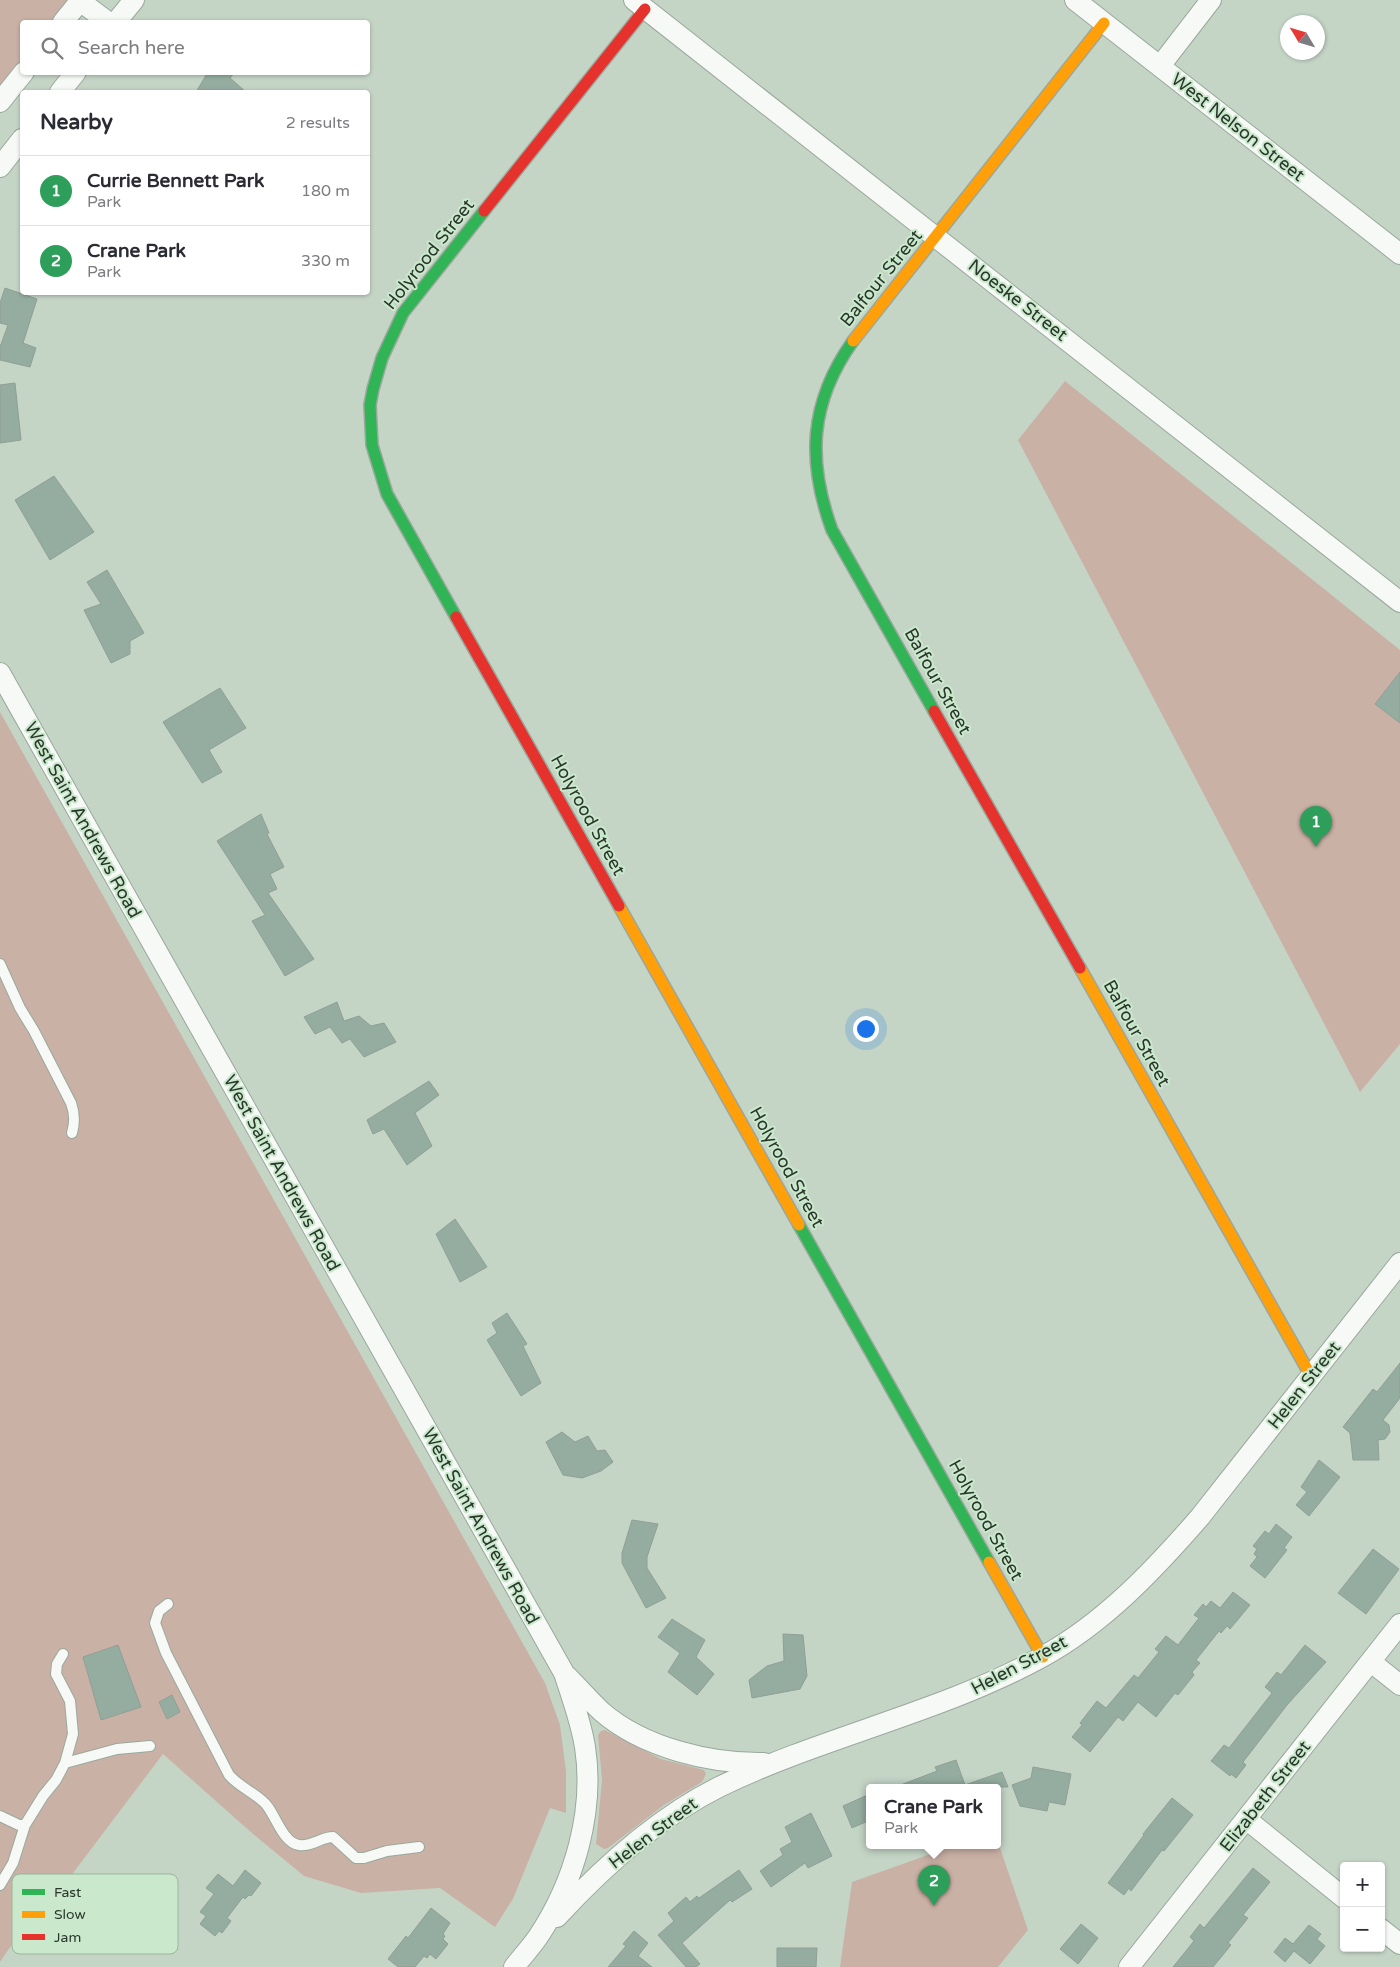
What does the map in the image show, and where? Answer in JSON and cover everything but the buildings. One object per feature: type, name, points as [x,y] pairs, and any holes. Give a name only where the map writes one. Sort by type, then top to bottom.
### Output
[{"type":"street","points":[[65,20],[81,0],[106,20]]},
{"type":"street","points":[[118,20],[134,0]]},
{"type":"street","name":"West Nelson Street","points":[[1075,0],[1397,247]]},
{"type":"street","points":[[1160,66],[1211,0]]},
{"type":"street","name":"Noeske Street","points":[[640,4],[1400,602]]},
{"type":"street","name":"Holyrood Street","points":[[640,4],[403,313],[387,344],[375,377],[371,396],[371,439],[387,494],[1043,1656]]},
{"type":"street","name":"Balfour Street","points":[[1104,23],[851,343],[836,366],[820,407],[815,445],[816,479],[825,512],[837,539],[1311,1376]]},
{"type":"street","points":[[0,102],[22,75]]},
{"type":"street","points":[[62,90],[74,75]]},
{"type":"street","points":[[0,167],[20,142]]},
{"type":"street","name":"West Saint Andrews Road","points":[[0,673],[564,1673],[577,1711],[585,1748],[587,1806],[575,1858],[562,1894],[538,1937],[514,1967]]},
{"type":"street","name":"Helen Street","points":[[538,1937],[619,1855],[683,1808],[718,1788],[774,1763],[986,1685],[1043,1656],[1088,1627],[1133,1588],[1200,1517],[1400,1263]]},
{"type":"street","name":"Elizabeth Street","points":[[1129,1967],[1400,1624]]},
{"type":"street","points":[[1371,1662],[1400,1686]]},
{"type":"street","name":"West Saint Andrews Road","points":[[564,1673],[604,1713],[650,1740],[675,1750],[713,1760],[738,1763],[774,1763]]},
{"type":"street","points":[[1246,1819],[1340,1895]]},
{"type":"street","points":[[1385,1932],[1400,1944]]},
{"type":"lane","points":[[0,964],[20,1008],[34,1031],[71,1104],[74,1112],[72,1133]]},
{"type":"lane","points":[[168,1604],[159,1611],[155,1623],[166,1653],[229,1774],[236,1784],[266,1804],[287,1837],[293,1843],[300,1846],[310,1845],[325,1837],[333,1837],[356,1858],[364,1858],[387,1851],[419,1847]]},
{"type":"lane","points":[[0,1885],[13,1863],[25,1825],[65,1764],[73,1734],[70,1701],[56,1674],[57,1664],[63,1654]]},
{"type":"lane","points":[[65,1764],[117,1749],[150,1746]]},
{"type":"lane","points":[[0,1816],[19,1825],[25,1825]]},
{"type":"shaded area","points":[[0,0],[71,0],[55,20],[20,20],[20,65],[0,91]]},
{"type":"shaded area","points":[[1065,381],[1400,650],[1400,1044],[1360,1092],[1018,440]]},
{"type":"shaded area","points":[[0,712],[545,1683],[560,1725],[566,1771],[566,1813],[550,1808],[513,1899],[495,1927],[440,1888],[361,1893],[304,1876],[253,1834],[163,1754],[72,1874],[12,1874],[12,1944],[0,1962]]},
{"type":"shaded area","points":[[605,1730],[661,1759],[704,1770],[706,1774],[702,1782],[664,1805],[608,1848],[604,1849],[596,1844],[602,1780],[598,1735],[601,1731]]},
{"type":"shaded area","points":[[945,1849],[1000,1849],[1028,1930],[998,1967],[840,1967],[852,1882]]},
{"type":"traffic: fast","points":[[456,617],[387,494],[372,445],[370,405],[382,358],[403,313],[484,211]]},
{"type":"traffic: fast","points":[[853,341],[838,364],[820,410],[816,456],[824,505],[832,530],[934,711]]},
{"type":"traffic: fast","points":[[799,1225],[989,1562]]},
{"type":"traffic: slow","points":[[853,341],[1104,23]]},
{"type":"traffic: slow","points":[[619,906],[799,1225]]},
{"type":"traffic: slow","points":[[1080,968],[1311,1376]]},
{"type":"traffic: slow","points":[[989,1562],[1043,1657]]},
{"type":"traffic: jam","points":[[484,211],[645,9]]},
{"type":"traffic: jam","points":[[456,617],[619,906]]},
{"type":"traffic: jam","points":[[934,711],[1080,968]]},
{"type":"place","name":"Currie Bennett Park","points":[[1316,847]]},
{"type":"place","name":"Crane Park","points":[[934,1906]]}]
